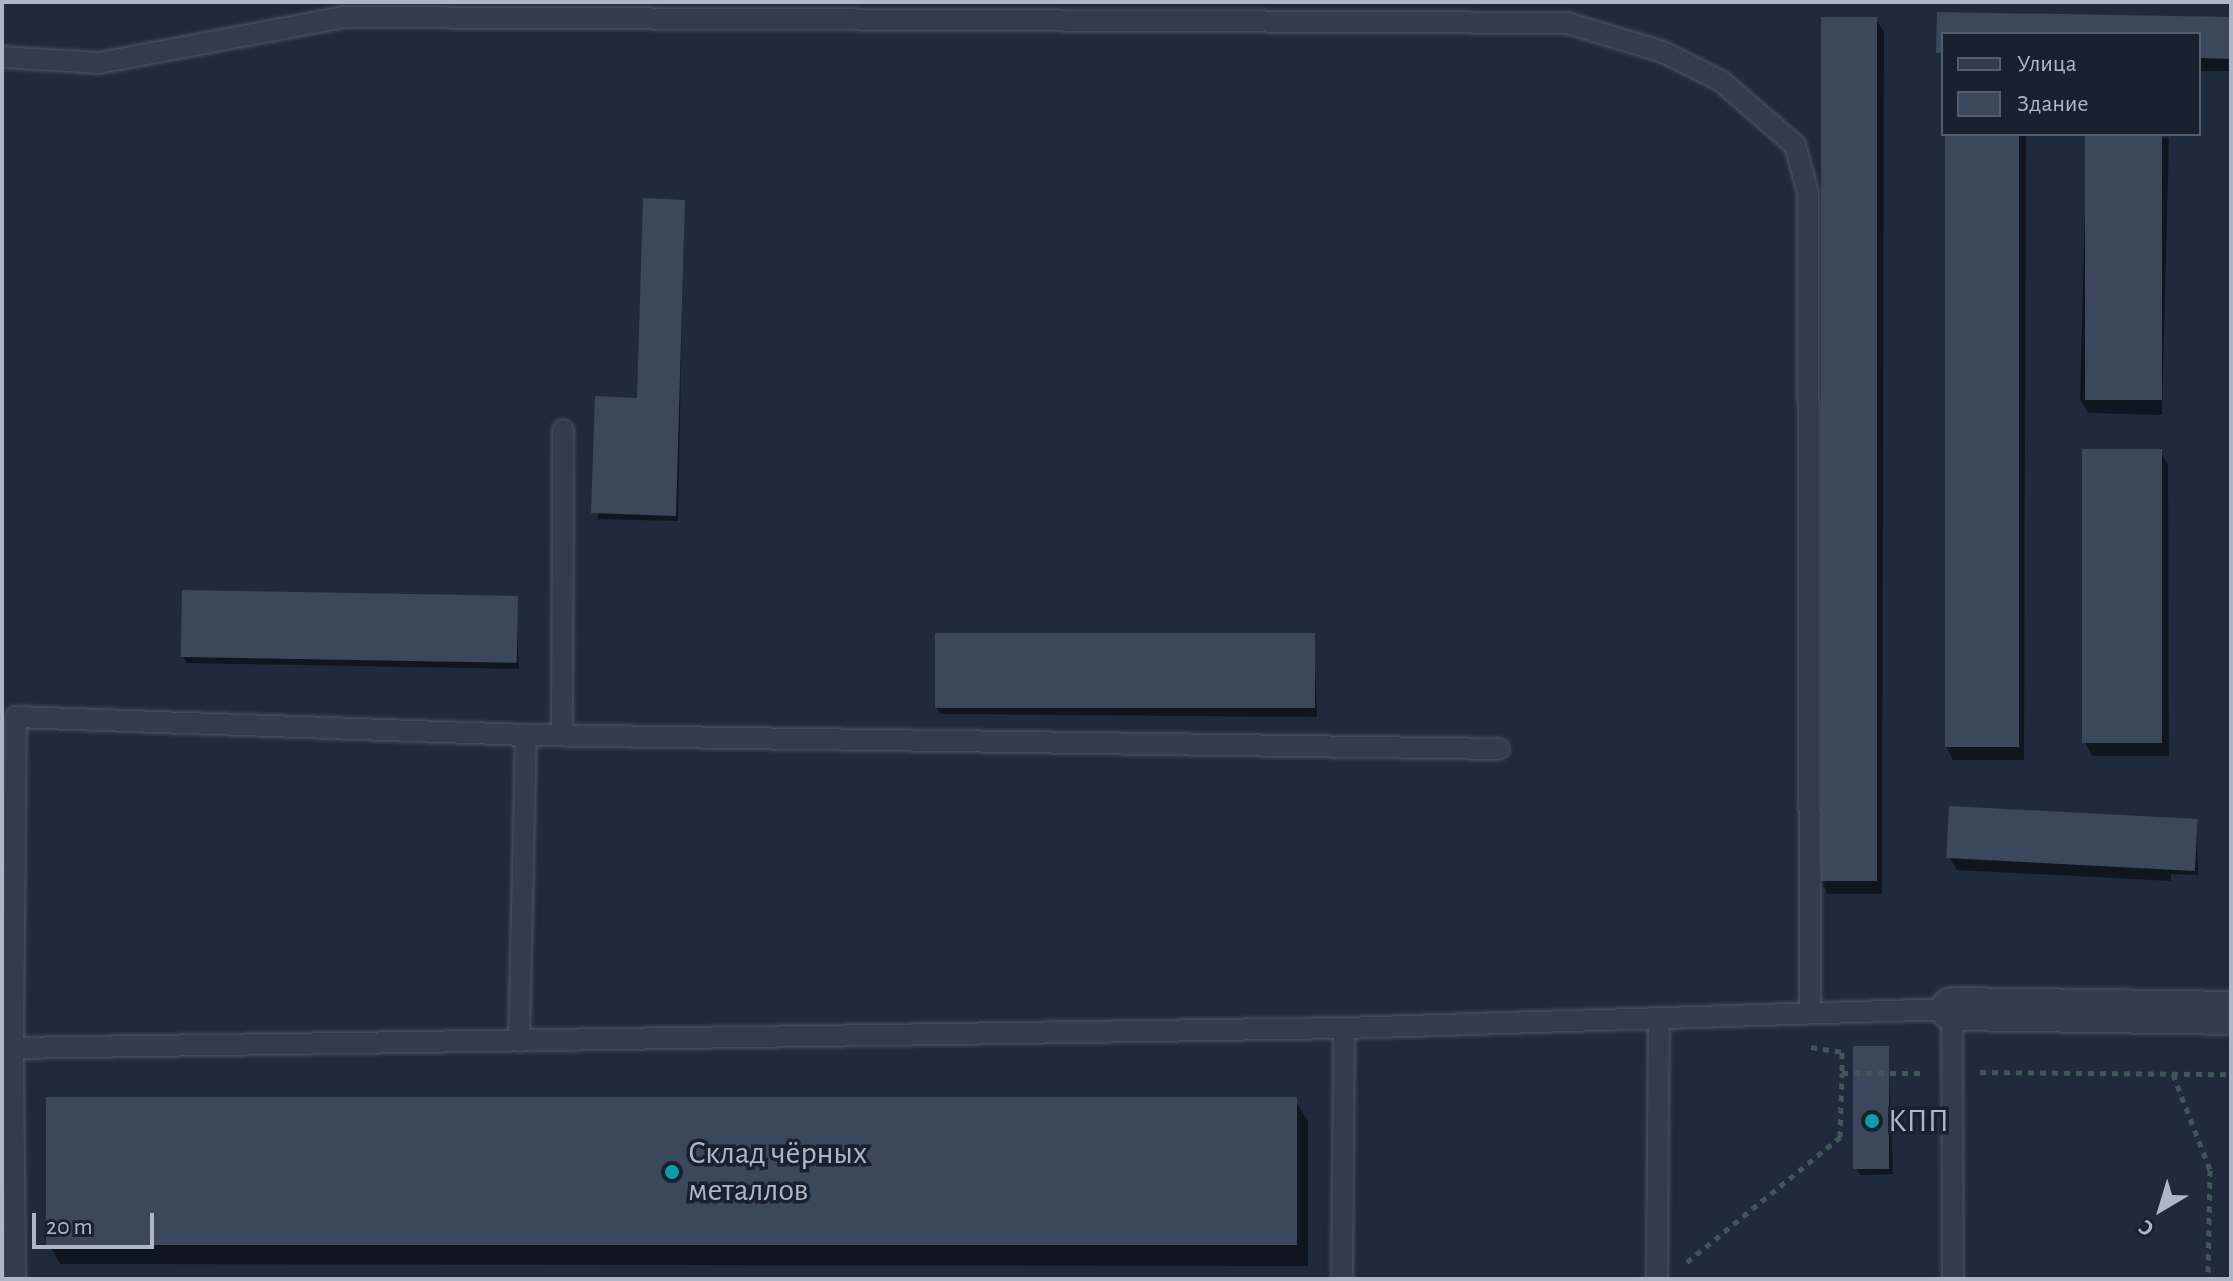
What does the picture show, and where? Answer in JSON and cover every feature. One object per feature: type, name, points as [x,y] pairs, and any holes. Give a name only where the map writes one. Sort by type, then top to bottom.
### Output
[{"type":"street","points":[[1952,1009],[2231,1013]]},
{"type":"lane","points":[[2,57],[99,63],[344,17],[1567,23],[1663,52],[1721,81],[1795,145],[1808,193],[1810,1011]]},
{"type":"lane","points":[[562,735],[563,430]]},
{"type":"lane","points":[[15,1279],[13,1048],[16,717],[526,735],[1499,749]]},
{"type":"lane","points":[[519,1041],[526,735]]},
{"type":"lane","points":[[13,1048],[1344,1028],[1659,1021],[1810,1011],[1952,1009],[1953,1279]]},
{"type":"lane","points":[[1657,1279],[1659,1021]]},
{"type":"lane","points":[[1342,1279],[1344,1028]]},
{"type":"path","points":[[1952,1072],[2231,1074]]},
{"type":"path","points":[[1678,1270],[1840,1137],[1842,1073],[1931,1073]]},
{"type":"path","points":[[2173,1074],[2210,1170],[2208,1279]]},
{"type":"building","points":[[1937,12],[2231,17],[2231,59],[2201,58],[2201,32],[1941,32],[1941,53],[1936,53]]},
{"type":"building","points":[[1821,17],[1877,17],[1877,881],[1821,881]]},
{"type":"building","points":[[1945,136],[2019,136],[2019,747],[1945,747]]},
{"type":"building","points":[[2085,136],[2162,136],[2162,400],[2085,400]]},
{"type":"building","points":[[643,198],[685,200],[676,516],[591,513],[595,396],[637,398]]},
{"type":"building","points":[[2082,449],[2162,449],[2162,743],[2082,743]]},
{"type":"building","points":[[182,590],[518,596],[517,663],[181,657]]},
{"type":"building","points":[[935,633],[1315,633],[1315,708],[935,708]]},
{"type":"building","points":[[1949,806],[2198,819],[2195,871],[1946,858]]},
{"type":"building","name":"КПП","points":[[1853,1046],[1889,1046],[1889,1169],[1853,1169]]},
{"type":"building","name":"Склад чёрных металлов","points":[[46,1097],[1297,1097],[1297,1245],[46,1245]]},
{"type":"place","name":"КПП","points":[[1872,1121]]},
{"type":"place","name":"Склад чёрных металлов","points":[[672,1172]]}]
